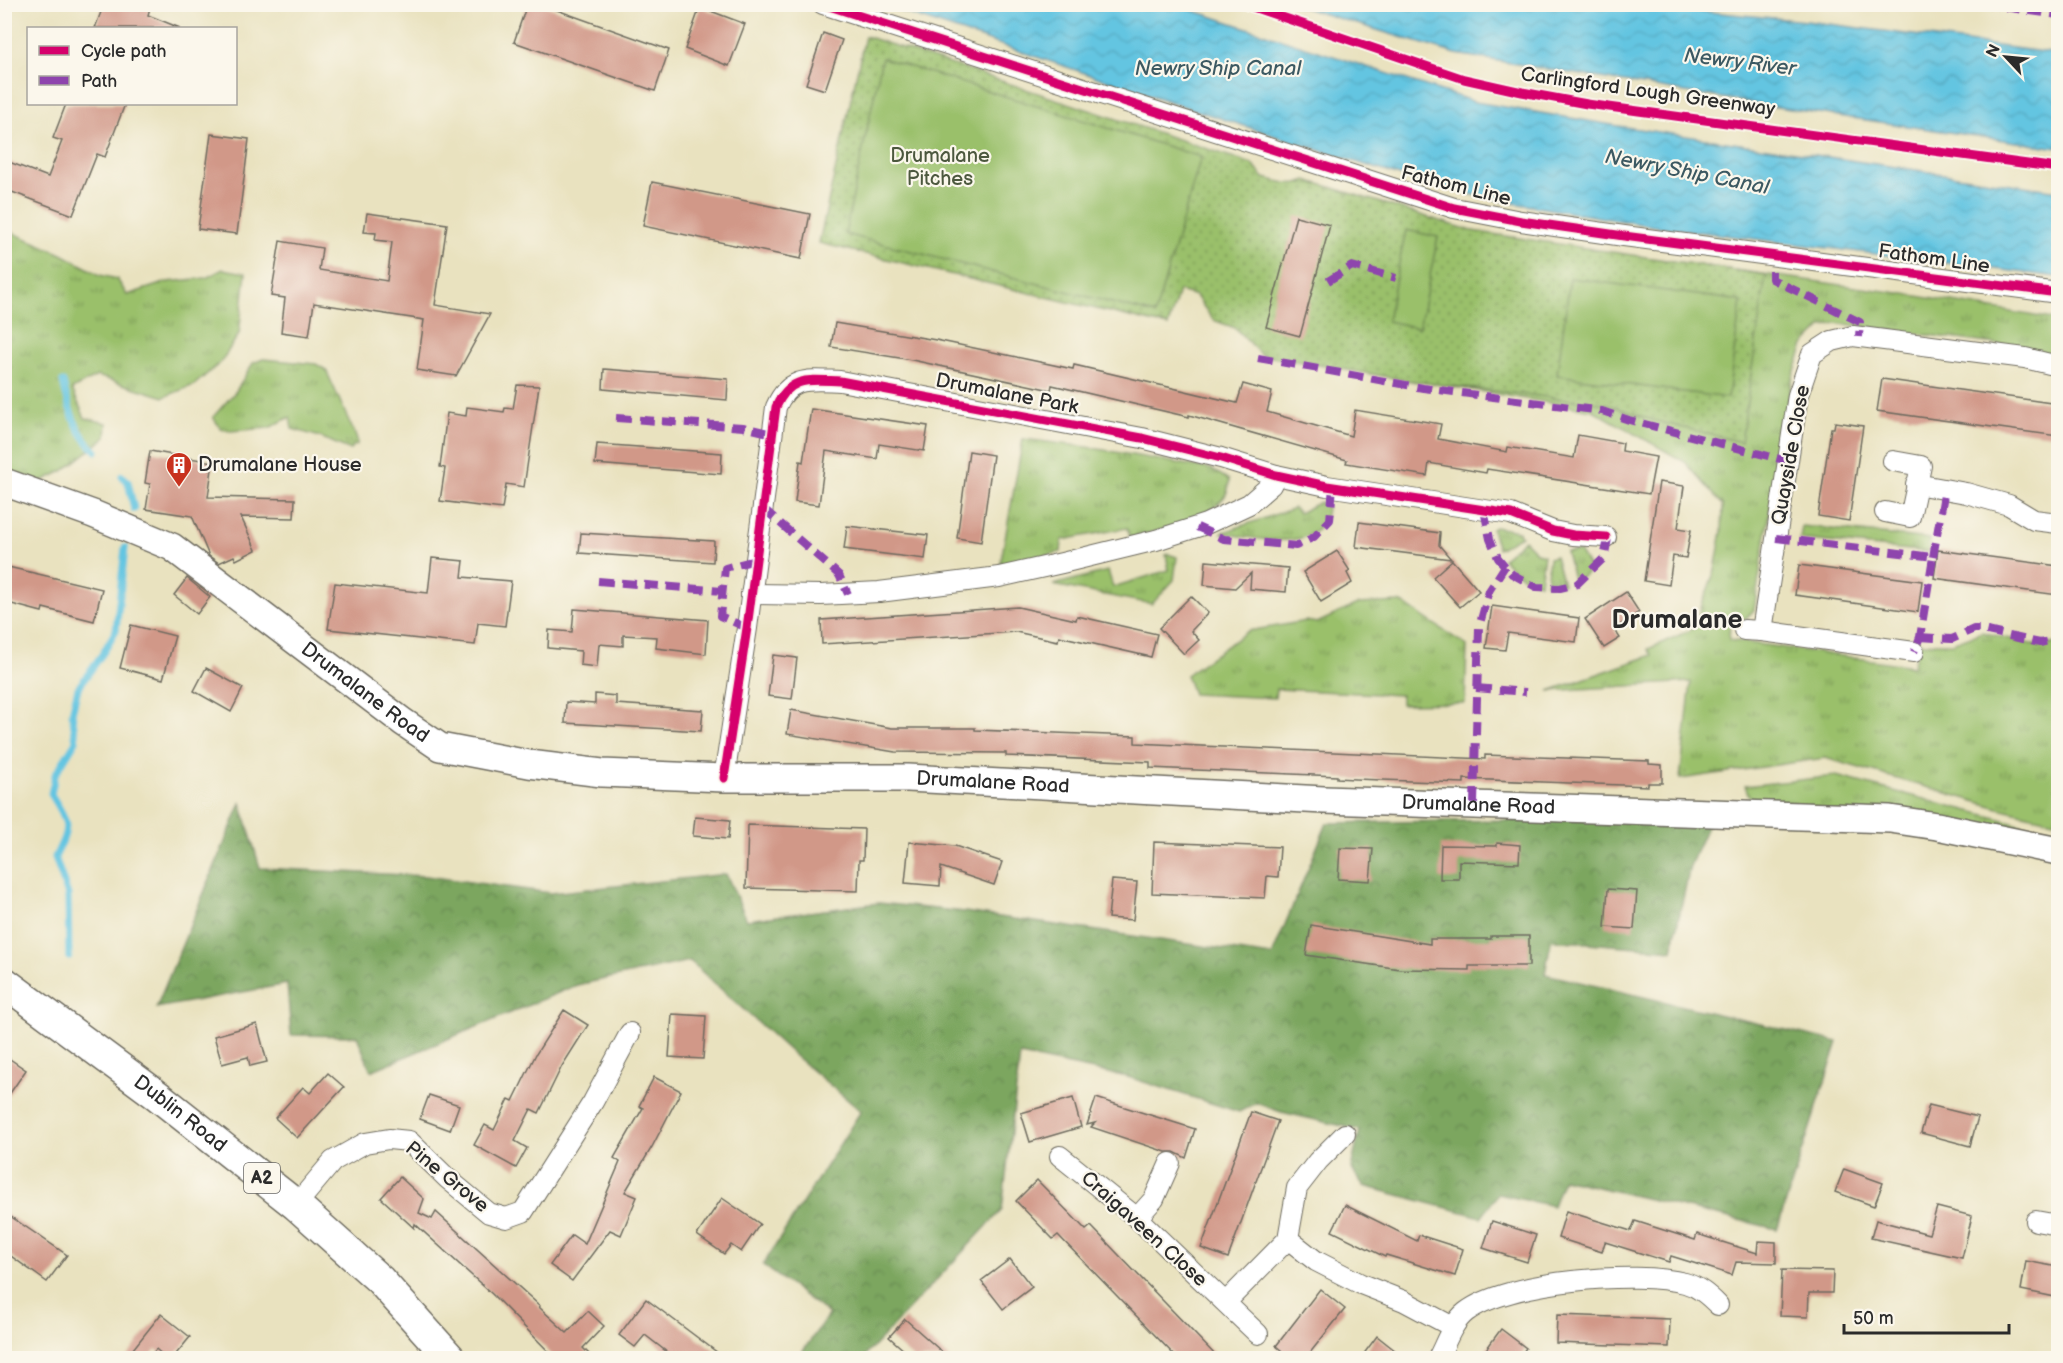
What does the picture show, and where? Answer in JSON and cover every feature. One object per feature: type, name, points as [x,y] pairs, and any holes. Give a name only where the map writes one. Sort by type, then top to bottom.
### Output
[{"type":"main road","name":"Drumalane Road","points":[[4,482],[93,514],[172,547],[403,722],[440,747],[530,765],[602,773],[724,778],[908,778],[1313,799],[1890,819],[1937,825],[2058,850]]},
{"type":"main road","name":"Dublin Road","points":[[4,982],[176,1110],[296,1205],[380,1280],[450,1359]]},
{"type":"street","name":"Fathom Line","points":[[823,4],[1454,208],[1521,221],[2058,293]]},
{"type":"street","name":"Quayside Close","points":[[1914,652],[1753,630],[1798,395],[1812,354],[1832,341],[1852,336],[2025,357],[2058,366]]},
{"type":"street","name":"Drumalane Park","points":[[724,778],[776,407],[782,393],[794,384],[808,379],[840,381],[1142,438],[1276,475],[1327,486],[1511,514],[1553,531],[1606,537]]},
{"type":"street","points":[[1884,512],[1910,517],[1921,466],[1893,461]]},
{"type":"street","points":[[751,594],[821,595],[879,592],[999,577],[1062,563],[1156,540],[1206,524],[1249,504],[1271,485],[1276,475]]},
{"type":"street","points":[[1916,484],[1977,496],[2009,505],[2034,520],[2058,523]]},
{"type":"street","name":"Pine Grove","points":[[296,1205],[333,1161],[365,1143],[389,1138],[409,1141],[448,1179],[489,1213],[506,1218],[523,1212],[593,1102],[630,1033]]},
{"type":"street","points":[[1345,1134],[1318,1161],[1297,1188],[1288,1239],[1316,1261],[1361,1284],[1404,1301],[1453,1327]]},
{"type":"street","name":"Craigaveen Close","points":[[1060,1156],[1137,1218],[1258,1334]]},
{"type":"street","points":[[1137,1218],[1154,1199],[1170,1163]]},
{"type":"street","points":[[2036,1221],[2058,1225]]},
{"type":"street","name":"Craigaveen Close","points":[[1226,1302],[1288,1239]]},
{"type":"street","points":[[1438,1359],[1453,1327],[1466,1312],[1490,1298],[1530,1288],[1586,1279],[1646,1279],[1684,1283],[1702,1290],[1718,1305]]},
{"type":"green space","name":"Drumalane Pitches","points":[[865,36],[1252,164],[1264,178],[1286,183],[1324,185],[1472,231],[1766,275],[1741,442],[1652,420],[1607,404],[1417,382],[1261,355],[1235,328],[1213,320],[1196,296],[1179,291],[1168,326],[819,243]]},
{"type":"green space","points":[[882,58],[1201,157],[1155,314],[845,234]]},
{"type":"green space","points":[[1306,180],[1472,231],[1514,239],[1899,293],[2058,320],[2058,356],[2011,346],[1836,323],[1822,327],[1804,345],[1793,376],[1754,610],[1746,618],[1730,622],[1729,640],[1913,666],[1919,643],[1952,643],[1982,632],[2039,646],[2058,643],[2058,822],[2002,809],[1825,758],[1680,779],[1691,682],[1549,691],[1652,655],[1648,649],[1693,629],[1715,570],[1722,531],[1723,505],[1685,462],[1593,410],[1261,355],[1294,184]]},
{"type":"green space","points":[[4,229],[62,254],[100,275],[117,279],[127,295],[167,282],[206,278],[223,269],[246,273],[239,334],[221,362],[194,385],[164,397],[97,376],[72,389],[85,418],[107,423],[106,437],[63,471],[38,483],[5,471]]},
{"type":"green space","points":[[1406,230],[1438,237],[1419,328],[1387,321]]},
{"type":"green space","points":[[1570,278],[1741,301],[1728,398],[1557,375]]},
{"type":"green space","points":[[263,359],[316,364],[326,370],[357,439],[357,445],[351,450],[320,437],[292,429],[290,417],[269,428],[230,431],[221,429],[213,417],[236,391],[253,363]]},
{"type":"green space","points":[[1023,439],[1087,447],[1211,469],[1229,480],[1227,493],[1206,513],[1174,526],[1130,538],[1127,528],[1062,540],[1061,552],[1000,566]]},
{"type":"green space","points":[[1320,502],[1327,507],[1323,523],[1314,533],[1301,538],[1268,540],[1221,533],[1294,508],[1299,513]]},
{"type":"green space","points":[[1802,526],[1930,539],[1929,552],[1800,539]]},
{"type":"green space","points":[[1495,527],[1518,531],[1521,536],[1498,549],[1492,529]]},
{"type":"green space","points":[[1524,540],[1537,553],[1544,555],[1540,583],[1519,574],[1503,558]]},
{"type":"green space","points":[[1579,551],[1590,569],[1583,576],[1573,579],[1566,552]]},
{"type":"green space","points":[[1166,555],[1177,557],[1174,580],[1152,604],[1053,585],[1108,571],[1113,587],[1169,570]]},
{"type":"green space","points":[[1555,556],[1563,584],[1546,584],[1549,558]]},
{"type":"green space","points":[[1401,602],[1467,646],[1465,703],[1401,704],[1401,695],[1276,689],[1275,698],[1193,694],[1186,675],[1248,631],[1306,621],[1317,623],[1358,604]]},
{"type":"green space","points":[[1836,776],[2058,834],[2058,839],[1763,803],[1749,796],[1745,786]]},
{"type":"green space","points":[[241,803],[260,868],[426,876],[551,893],[726,874],[747,920],[879,903],[965,912],[1272,956],[1327,823],[1711,817],[1690,866],[1672,950],[1551,940],[1545,974],[1838,1042],[1777,1229],[1563,1179],[1553,1206],[1498,1194],[1481,1217],[1364,1186],[1351,1168],[1360,1130],[1281,1112],[1256,1103],[1239,1112],[1128,1077],[1020,1055],[1002,1210],[863,1358],[798,1358],[829,1314],[763,1265],[861,1111],[795,1056],[690,961],[577,985],[371,1071],[357,1036],[291,1035],[287,984],[156,1008]]},
{"type":"water","name":"Newry Ship Canal","points":[[882,5],[1176,5],[1475,102],[1618,126],[2058,191],[2058,277],[1653,226],[1507,202],[1428,185]]},
{"type":"water","name":"Newry River","points":[[1295,5],[1659,5],[1806,21],[2058,54],[2058,148],[1777,107],[1456,54]]},
{"type":"building","points":[[104,4],[151,4],[148,15],[178,27],[95,27]]},
{"type":"building","points":[[527,4],[540,4],[669,50],[655,91],[514,42]]},
{"type":"building","points":[[700,7],[745,24],[729,66],[685,49]]},
{"type":"building","points":[[823,33],[842,40],[825,90],[806,84]]},
{"type":"building","points":[[66,105],[125,105],[105,157],[97,154],[73,215],[4,189],[4,160],[48,177],[62,141],[53,138]]},
{"type":"building","points":[[211,134],[249,139],[237,234],[198,229]]},
{"type":"building","points":[[652,182],[810,214],[801,259],[643,226]]},
{"type":"building","points":[[367,213],[447,224],[435,305],[490,314],[456,376],[417,370],[424,320],[314,303],[309,336],[281,332],[285,298],[271,296],[280,241],[322,248],[319,270],[387,281],[392,242],[375,240],[376,233],[364,232]]},
{"type":"building","points":[[1296,216],[1330,225],[1300,336],[1266,327]]},
{"type":"building","points":[[835,323],[936,340],[1073,369],[1074,365],[1237,403],[1243,384],[1272,392],[1267,412],[1351,436],[1355,410],[1441,424],[1438,439],[1507,452],[1508,447],[1574,458],[1578,435],[1623,443],[1622,451],[1656,457],[1649,494],[1487,469],[1486,473],[1429,463],[1427,476],[1346,463],[1347,460],[1189,415],[1189,417],[1052,385],[1051,390],[912,360],[831,347]]},
{"type":"building","points":[[604,369],[728,379],[727,400],[603,389]]},
{"type":"building","points":[[1882,379],[2058,404],[2058,436],[1877,411]]},
{"type":"building","points":[[517,385],[539,386],[524,487],[506,484],[502,509],[440,501],[445,468],[440,467],[447,413],[466,416],[467,407],[504,412],[505,408],[513,409]]},
{"type":"building","points":[[811,409],[928,426],[924,451],[879,444],[877,459],[826,451],[819,505],[795,502],[800,461],[803,462]]},
{"type":"building","points":[[1835,422],[1863,426],[1849,521],[1818,516],[1831,428],[1834,428]]},
{"type":"building","points":[[597,444],[722,453],[721,474],[595,464]]},
{"type":"building","points":[[150,451],[213,462],[208,497],[295,499],[294,518],[241,517],[256,550],[236,560],[234,556],[219,563],[209,556],[192,516],[146,509],[150,484],[145,483]]},
{"type":"building","points":[[969,451],[993,455],[981,542],[957,538]]},
{"type":"building","points":[[1659,482],[1684,486],[1678,528],[1691,530],[1686,558],[1673,556],[1669,585],[1644,581]]},
{"type":"building","points":[[1359,522],[1440,533],[1439,545],[1451,559],[1356,547]]},
{"type":"building","points":[[847,526],[928,535],[925,559],[844,549]]},
{"type":"building","points":[[581,533],[714,541],[713,562],[579,553]]},
{"type":"building","points":[[1938,550],[2058,566],[2058,595],[1934,578]]},
{"type":"building","points":[[1337,551],[1350,571],[1347,573],[1352,583],[1321,602],[1303,572]]},
{"type":"building","points":[[432,558],[464,561],[462,577],[511,581],[505,626],[478,623],[475,645],[328,629],[335,583],[428,593]]},
{"type":"building","points":[[1452,560],[1479,591],[1460,607],[1433,577]]},
{"type":"building","points":[[1206,561],[1288,568],[1286,592],[1250,589],[1251,573],[1235,588],[1204,585]]},
{"type":"building","points":[[1799,565],[1922,581],[1918,612],[1795,595]]},
{"type":"building","points":[[4,566],[102,589],[94,621],[43,608],[42,612],[4,602]]},
{"type":"building","points":[[187,578],[210,597],[197,614],[174,595]]},
{"type":"building","points":[[1626,592],[1639,612],[1614,629],[1620,638],[1604,648],[1585,619]]},
{"type":"building","points":[[1191,596],[1208,613],[1191,631],[1199,640],[1184,654],[1159,628]]},
{"type":"building","points":[[1492,606],[1579,618],[1576,642],[1508,633],[1505,650],[1486,648]]},
{"type":"building","points":[[1018,607],[1076,620],[1077,616],[1157,634],[1151,657],[1059,636],[1058,641],[1016,632],[822,644],[821,620]]},
{"type":"building","points":[[574,609],[708,620],[706,654],[656,648],[657,637],[623,635],[623,646],[599,644],[597,667],[580,665],[581,651],[548,648],[549,630],[572,632]]},
{"type":"building","points":[[131,625],[175,636],[163,679],[120,668]]},
{"type":"building","points":[[773,655],[797,658],[792,699],[768,696]]},
{"type":"building","points":[[206,668],[243,688],[231,712],[194,691]]},
{"type":"building","points":[[595,694],[616,696],[616,704],[703,710],[701,731],[565,723],[566,702],[595,704]]},
{"type":"building","points":[[791,710],[892,728],[975,728],[975,730],[1135,736],[1135,743],[1485,759],[1485,755],[1649,761],[1649,764],[1662,765],[1662,783],[1648,783],[1648,786],[1464,779],[1464,783],[1355,779],[1337,778],[1337,776],[1150,768],[1150,762],[1006,756],[1006,753],[895,752],[787,734]]},
{"type":"building","points":[[695,817],[730,820],[728,839],[693,836]]},
{"type":"building","points":[[748,825],[864,829],[863,860],[859,860],[858,891],[746,888]]},
{"type":"building","points":[[909,842],[955,846],[1002,862],[994,885],[941,867],[940,886],[905,883]]},
{"type":"building","points":[[1154,842],[1280,847],[1278,877],[1267,876],[1265,898],[1152,893]]},
{"type":"building","points":[[1497,843],[1520,845],[1519,863],[1459,861],[1459,879],[1440,879],[1441,845],[1497,846]]},
{"type":"building","points":[[1340,848],[1373,849],[1370,881],[1338,879]]},
{"type":"building","points":[[1112,880],[1137,882],[1133,920],[1108,918]]},
{"type":"building","points":[[1608,889],[1637,891],[1634,929],[1605,927]]},
{"type":"building","points":[[1311,925],[1430,944],[1430,939],[1491,939],[1491,936],[1529,936],[1529,966],[1469,966],[1469,970],[1400,969],[1306,955]]},
{"type":"building","points":[[564,1010],[588,1025],[562,1066],[539,1113],[531,1109],[515,1141],[527,1148],[516,1168],[474,1145],[485,1125],[494,1130],[509,1099],[513,1101],[536,1054]]},
{"type":"building","points":[[672,1014],[706,1016],[703,1059],[669,1057]]},
{"type":"building","points":[[257,1024],[267,1062],[250,1066],[248,1057],[222,1064],[214,1036]]},
{"type":"building","points":[[4,1055],[26,1070],[4,1102]]},
{"type":"building","points":[[328,1073],[344,1087],[297,1138],[275,1118],[303,1087],[310,1093]]},
{"type":"building","points":[[654,1077],[681,1091],[625,1192],[637,1197],[621,1235],[610,1230],[572,1281],[550,1265],[572,1235],[585,1244],[620,1162],[614,1158],[643,1108],[639,1106]]},
{"type":"building","points":[[429,1095],[459,1105],[450,1130],[420,1119]]},
{"type":"building","points":[[1073,1098],[1081,1127],[1030,1142],[1021,1113]]},
{"type":"building","points":[[1096,1098],[1195,1129],[1186,1158],[1174,1152],[1166,1152],[1091,1127],[1095,1123],[1087,1125]]},
{"type":"building","points":[[1929,1105],[1978,1117],[1970,1146],[1921,1133]]},
{"type":"building","points":[[1251,1112],[1278,1121],[1228,1258],[1201,1248]]},
{"type":"building","points":[[1844,1169],[1883,1183],[1874,1206],[1835,1192]]},
{"type":"building","points":[[400,1177],[424,1199],[419,1213],[432,1219],[436,1212],[567,1333],[588,1311],[604,1326],[583,1348],[594,1359],[556,1359],[492,1294],[415,1224],[414,1228],[381,1198]]},
{"type":"building","points":[[1037,1180],[1086,1230],[1091,1226],[1219,1359],[1178,1359],[1058,1235],[1053,1239],[1016,1201]]},
{"type":"building","points":[[722,1198],[760,1224],[741,1252],[731,1245],[724,1254],[697,1235]]},
{"type":"building","points":[[1345,1205],[1417,1241],[1419,1235],[1463,1249],[1455,1276],[1386,1255],[1385,1257],[1332,1231]]},
{"type":"building","points":[[1937,1207],[1972,1216],[1962,1258],[1871,1238],[1876,1220],[1929,1234]]},
{"type":"building","points":[[1566,1211],[1631,1231],[1635,1221],[1695,1240],[1697,1234],[1757,1253],[1758,1241],[1776,1242],[1776,1263],[1736,1262],[1732,1275],[1671,1256],[1669,1262],[1605,1242],[1602,1252],[1558,1238]]},
{"type":"building","points":[[4,1212],[67,1255],[47,1282],[4,1251]]},
{"type":"building","points":[[1492,1221],[1536,1235],[1527,1262],[1483,1248]]},
{"type":"building","points":[[1010,1259],[1032,1287],[1003,1309],[981,1281]]},
{"type":"building","points":[[2026,1261],[2058,1267],[2055,1297],[2021,1290]]},
{"type":"building","points":[[1782,1270],[1833,1271],[1832,1293],[1809,1293],[1808,1317],[1780,1316]]},
{"type":"building","points":[[1320,1289],[1345,1309],[1305,1359],[1292,1359],[1276,1346]]},
{"type":"building","points":[[646,1299],[726,1359],[676,1359],[645,1335],[635,1347],[619,1335]]},
{"type":"building","points":[[161,1314],[190,1337],[172,1359],[167,1359],[156,1349],[148,1359],[125,1359]]},
{"type":"building","points":[[1557,1315],[1670,1319],[1669,1347],[1556,1343]]},
{"type":"building","points":[[905,1319],[950,1359],[914,1359],[889,1337]]},
{"type":"building","points":[[1501,1329],[1526,1348],[1518,1359],[1479,1359]]},
{"type":"building","points":[[1377,1336],[1406,1359],[1360,1359]]},
{"type":"waterway","points":[[63,382],[74,420],[83,436],[96,451]]},
{"type":"waterway","points":[[122,476],[128,482],[134,509]]},
{"type":"waterway","points":[[69,957],[68,895],[55,857],[64,838],[66,825],[51,794],[55,775],[76,741],[72,713],[78,688],[116,630],[125,548]]},
{"type":"marked path","points":[[1983,4],[2058,15]]},
{"type":"marked path","points":[[1328,281],[1352,266],[1396,278]]},
{"type":"marked path","points":[[1772,271],[1772,279],[1860,322],[1859,337]]},
{"type":"marked path","points":[[1258,358],[1423,388],[1602,411],[1788,461]]},
{"type":"marked path","points":[[616,418],[743,427],[773,434]]},
{"type":"marked path","points":[[1197,527],[1224,539],[1296,546],[1314,537],[1330,520],[1333,487]]},
{"type":"marked path","points":[[1933,557],[1945,489]]},
{"type":"marked path","points":[[763,508],[839,575],[848,594]]},
{"type":"marked path","points":[[1484,510],[1490,539],[1498,558],[1512,574],[1536,587],[1560,588],[1577,584],[1604,558],[1608,539],[1606,537]]},
{"type":"marked path","points":[[1776,538],[1933,557],[1920,637],[1914,652]]},
{"type":"marked path","points":[[747,628],[720,616],[725,568],[756,560]]},
{"type":"marked path","points":[[1474,804],[1479,627],[1489,591],[1505,566]]},
{"type":"marked path","points":[[598,581],[723,591]]},
{"type":"marked path","points":[[1920,637],[1952,639],[1979,629],[2040,643],[2058,639]]},
{"type":"marked path","points":[[1476,688],[1526,692]]},
{"type":"cycle path","points":[[823,4],[1454,208],[1521,221],[1624,236],[2058,293]]},
{"type":"cycle path","name":"Carlingford Lough Greenway","points":[[1244,4],[1464,79],[1522,92],[1587,104],[2058,168]]},
{"type":"cycle path","points":[[724,778],[747,628],[776,407],[794,384],[810,380],[840,381],[1142,438],[1276,475],[1327,486],[1511,514],[1553,531],[1606,537]]},
{"type":"place","name":"Drumalane House","points":[[179,488]]},
{"type":"district","name":"Drumalane","points":[[1677,620]]}]
